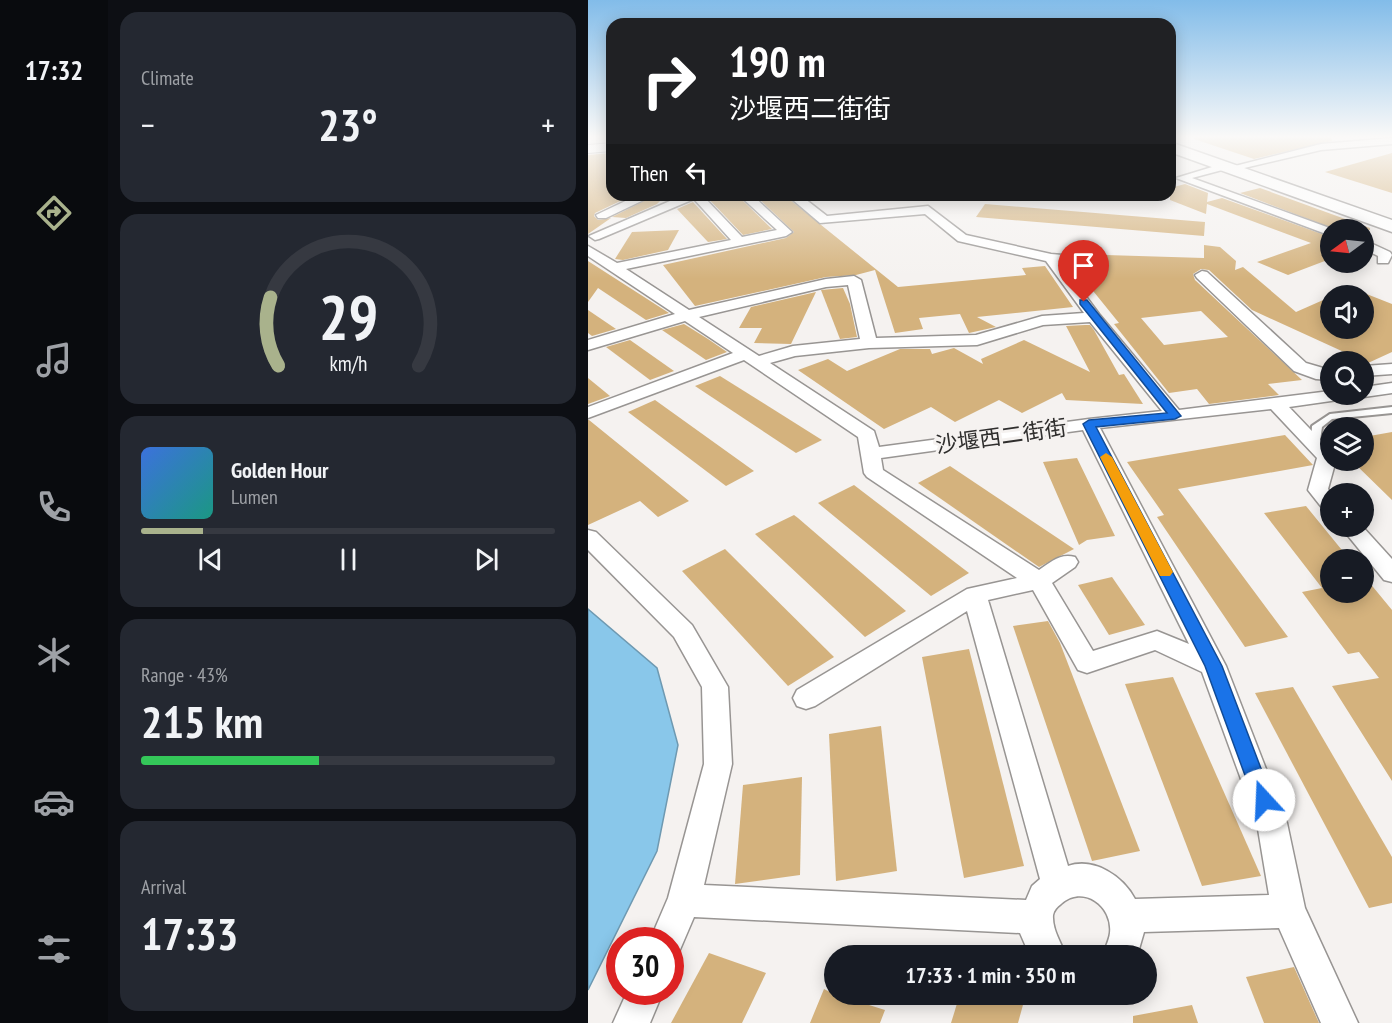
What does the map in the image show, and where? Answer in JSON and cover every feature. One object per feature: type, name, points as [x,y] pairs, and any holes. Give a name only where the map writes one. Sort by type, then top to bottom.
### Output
[{"type":"main road","points":[[1270,184],[1392,226]]},
{"type":"main road","points":[[1292,184],[1392,218]]},
{"type":"street","points":[[1197,184],[1320,227]]},
{"type":"street","points":[[602,215],[634,201]]},
{"type":"street","points":[[682,201],[590,242],[617,267],[867,435],[874,472],[1039,581],[1087,663],[1157,640],[1214,666]]},
{"type":"street","points":[[701,201],[740,242]]},
{"type":"street","points":[[617,267],[786,232],[752,201]]},
{"type":"street","points":[[801,201],[825,220],[928,210],[962,238],[1051,258],[1074,260],[1094,256]]},
{"type":"street","points":[[1374,249],[1385,255],[1383,260]]},
{"type":"street","points":[[1051,258],[1094,317],[1175,416]]},
{"type":"street","points":[[1202,275],[1300,367],[1320,374]]},
{"type":"street","points":[[588,345],[688,315],[826,283],[854,280],[869,343]]},
{"type":"street","points":[[588,413],[751,358],[869,343],[978,340],[1041,321],[1094,317]]},
{"type":"street","points":[[1374,370],[1392,369]]},
{"type":"street","points":[[1374,391],[1392,388]]},
{"type":"street","name":"沙堰西二街街","points":[[871,454],[1089,424],[1175,416],[1320,398]]},
{"type":"street","points":[[1276,404],[1327,457],[1318,490],[1320,492]]},
{"type":"street","points":[[1089,424],[1214,666],[1272,823],[1288,911],[1340,1023]]},
{"type":"street","points":[[588,537],[683,631],[715,687],[718,764],[684,900],[673,927]]},
{"type":"street","points":[[1360,537],[1392,574]]},
{"type":"street","points":[[806,698],[975,595],[1039,581],[1067,562]]},
{"type":"street","points":[[975,595],[1057,884]]},
{"type":"street","points":[[1042,945],[1036,931],[1039,903],[1057,884],[1070,879],[1084,879],[1098,883],[1110,891],[1119,902],[1126,916],[1128,931],[1125,945]]},
{"type":"street","points":[[684,900],[1036,917]]},
{"type":"street","points":[[1126,916],[1288,911]]},
{"type":"street","points":[[631,1023],[639,1005]]},
{"type":"lane","points":[[1316,445],[1317,426],[1330,417],[1392,410]]},
{"type":"water","points":[[588,609],[657,668],[678,745],[657,851],[619,927],[606,927],[606,954],[588,990]]},
{"type":"building","points":[[588,184],[606,184],[606,201],[620,201],[595,213],[594,216],[598,220],[611,218],[588,234]]},
{"type":"building","points":[[1185,184],[1208,193],[1207,202],[1222,198],[1320,233],[1320,263],[1288,275],[1257,262],[1311,243],[1207,204],[1206,214],[1173,201],[1176,201],[1176,186]]},
{"type":"building","points":[[1362,184],[1392,184],[1392,193]]},
{"type":"building","points":[[1260,188],[1345,219],[1320,219],[1320,224],[1240,193]]},
{"type":"building","points":[[644,201],[660,201],[626,218],[612,217]]},
{"type":"building","points":[[711,201],[743,201],[772,229],[743,235]]},
{"type":"building","points":[[761,201],[791,201],[898,287],[1026,275],[1022,268],[1045,266],[1073,307],[977,317],[996,327],[969,333],[960,314],[919,318],[923,329],[895,333],[875,270],[856,275],[826,277],[695,306],[663,265],[786,238],[794,232]]},
{"type":"building","points":[[693,202],[727,239],[708,242],[677,209]]},
{"type":"building","points":[[985,204],[1205,222],[1204,236],[976,217]]},
{"type":"building","points":[[679,230],[668,250],[623,260],[615,259],[632,232]]},
{"type":"building","points":[[1204,245],[1220,247],[1236,261],[1235,270],[1243,267],[1296,312],[1320,301],[1320,339],[1374,339],[1374,297],[1392,304],[1392,352],[1374,360],[1374,351],[1342,351],[1252,310],[1209,270],[1201,269],[1193,274],[1195,280],[1302,380],[1268,384],[1279,395],[1209,404],[1197,389],[1169,393],[1114,324],[1119,323],[1081,276],[1081,265],[1106,264],[1106,255],[1204,258]],"holes":[[[1201,311],[1228,337],[1164,345],[1141,318]]]},
{"type":"building","points":[[588,261],[669,313],[646,320],[598,288],[588,302]]},
{"type":"building","points":[[843,288],[850,304],[857,337],[840,339],[821,290]]},
{"type":"building","points":[[816,292],[791,344],[754,343],[762,328],[739,328],[751,307]]},
{"type":"building","points":[[588,310],[616,329],[592,336],[588,333]]},
{"type":"building","points":[[684,324],[727,352],[706,360],[662,330]]},
{"type":"building","points":[[1090,325],[1119,375],[1124,374],[1143,404],[1066,400],[1062,393],[1022,413],[999,400],[955,422],[931,407],[884,429],[798,370],[828,359],[847,371],[900,349],[930,349],[932,354],[954,348],[983,364],[981,359],[1024,340],[1090,372],[1066,326]]},
{"type":"building","points":[[630,340],[674,371],[650,380],[606,347]]},
{"type":"building","points":[[720,376],[822,440],[796,453],[695,386]]},
{"type":"building","points":[[588,378],[610,396],[588,404]]},
{"type":"building","points":[[655,400],[754,471],[726,486],[628,412]]},
{"type":"building","points":[[588,420],[689,501],[658,517],[640,501],[588,525]]},
{"type":"building","points":[[1392,432],[1392,500],[1362,471],[1374,471],[1374,435]]},
{"type":"building","points":[[1285,435],[1313,465],[1178,489],[1288,637],[1245,647],[1157,517],[1164,515],[1127,462]]},
{"type":"building","points":[[1077,458],[1115,536],[1087,540],[1079,545],[1043,462]]},
{"type":"building","points":[[950,466],[1074,549],[1039,567],[918,483]]},
{"type":"building","points":[[854,485],[969,573],[931,596],[818,503]]},
{"type":"building","points":[[1306,506],[1320,523],[1320,537],[1331,537],[1341,549],[1320,549],[1320,585],[1264,513]]},
{"type":"building","points":[[794,515],[906,611],[865,637],[755,534]]},
{"type":"building","points":[[725,549],[834,657],[788,686],[682,571]]},
{"type":"building","points":[[1112,577],[1145,625],[1109,635],[1078,585]]},
{"type":"building","points":[[1320,588],[1320,603],[1374,603],[1374,588],[1392,610],[1392,781],[1332,686],[1379,678],[1359,652],[1348,654],[1302,592]]},
{"type":"building","points":[[1048,621],[1060,643],[1140,851],[1092,861],[1013,626]]},
{"type":"building","points":[[969,649],[1024,866],[964,878],[922,657]]},
{"type":"building","points":[[1173,677],[1261,876],[1202,886],[1125,684]]},
{"type":"building","points":[[1293,687],[1392,857],[1392,903],[1369,908],[1255,693]]},
{"type":"building","points":[[881,726],[897,871],[836,881],[829,734]]},
{"type":"building","points":[[802,777],[800,875],[735,884],[743,785]]},
{"type":"building","points":[[709,953],[766,973],[742,1023],[671,1023],[681,1005],[684,1005],[684,999]]},
{"type":"building","points":[[1294,967],[1319,1023],[1264,1023],[1246,977]]},
{"type":"building","points":[[824,989],[824,1005],[869,1005],[885,1010],[880,1023],[810,1023]]},
{"type":"building","points":[[957,1005],[1023,1005],[1018,1023],[951,1023]]},
{"type":"building","points":[[1192,1005],[1198,1023],[1133,1023],[1133,1016]]},
{"type":"slow traffic","points":[[1106,457],[1165,572]]},
{"type":"route","points":[[1084,302],[1175,416],[1089,424],[1214,666],[1264,800]]}]
